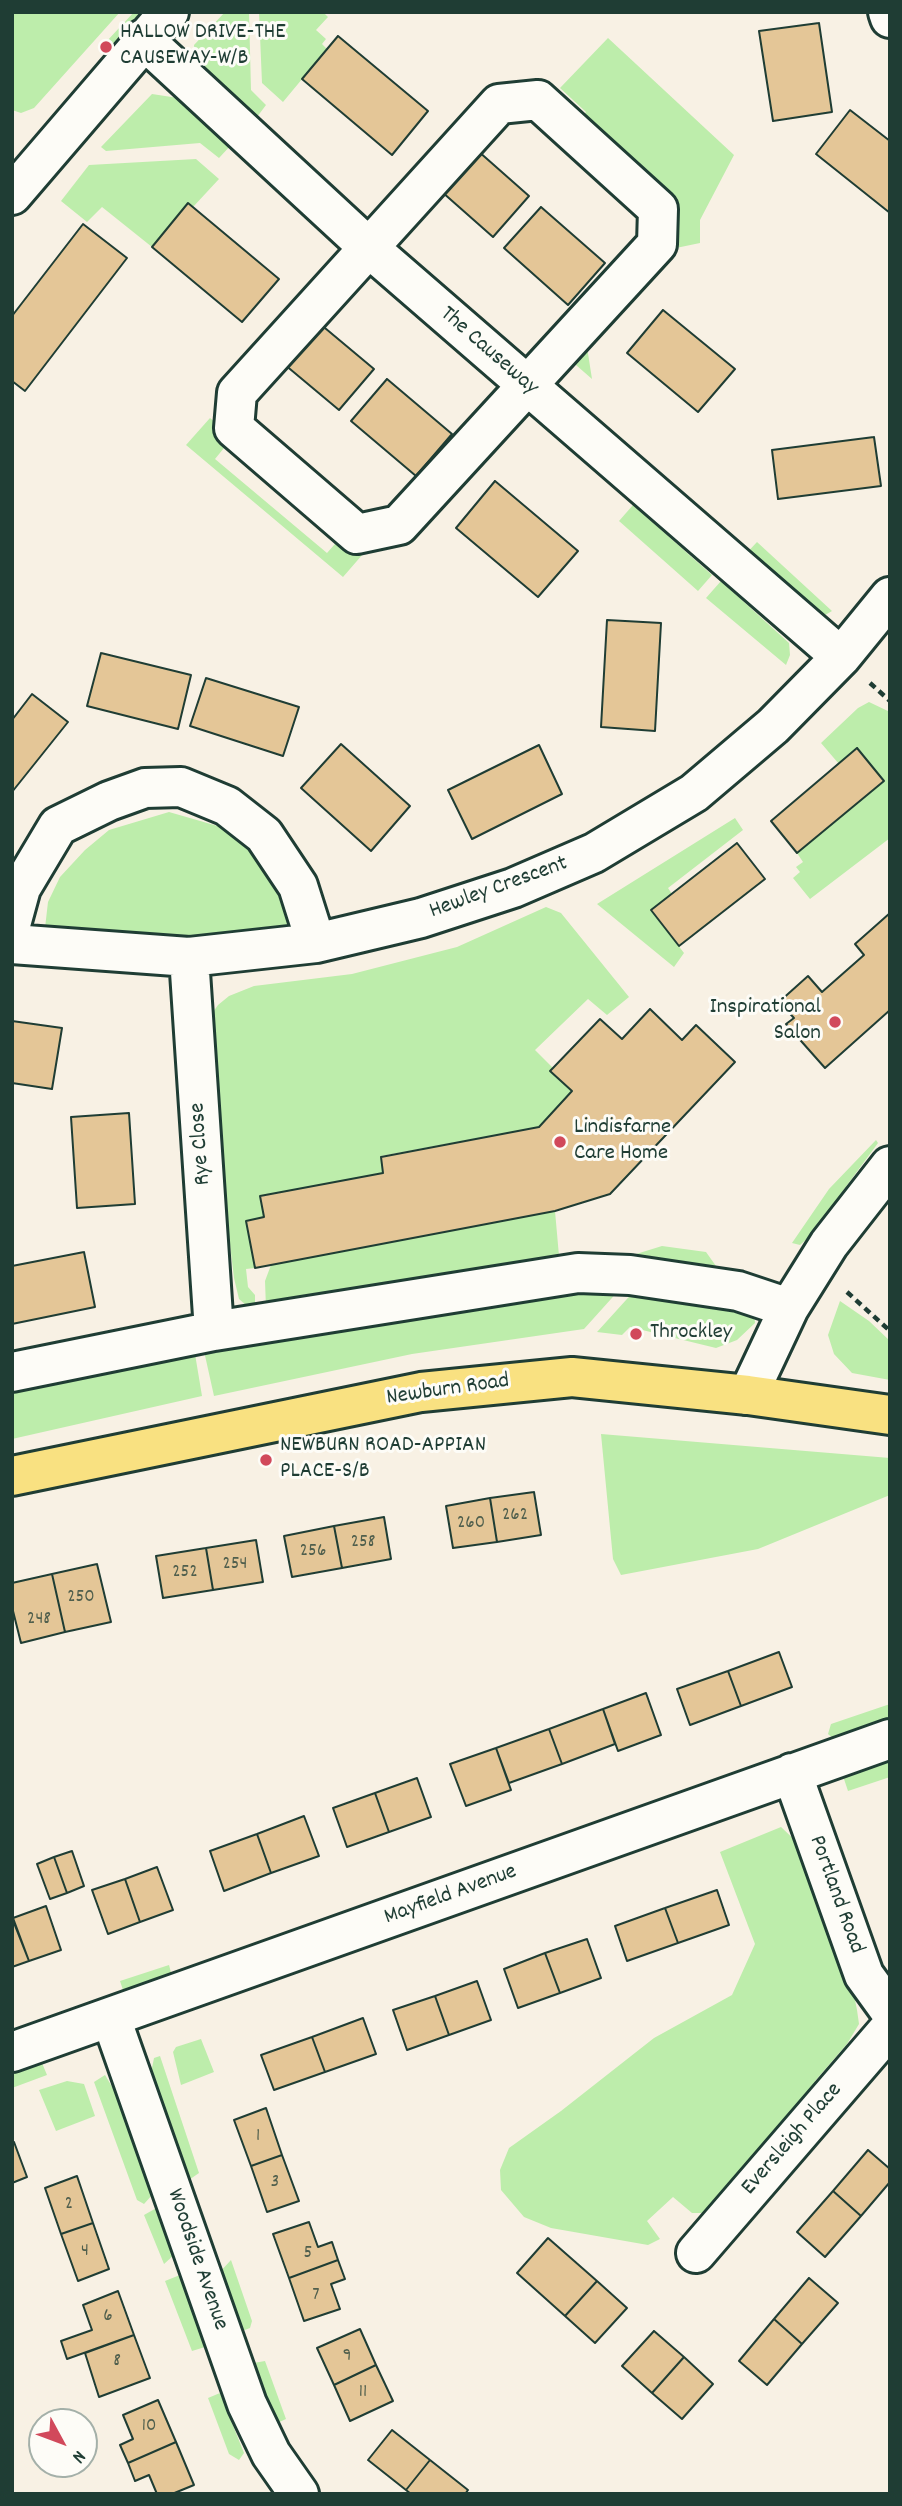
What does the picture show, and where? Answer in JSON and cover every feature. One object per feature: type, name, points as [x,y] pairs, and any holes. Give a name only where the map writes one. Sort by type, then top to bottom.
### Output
[{"type":"main road","name":"Newburn Road","points":[[12,1476],[421,1392],[572,1377],[748,1395],[890,1415]]},
{"type":"street","points":[[888,12],[890,18]]},
{"type":"street","points":[[20,170],[156,26]]},
{"type":"street","name":"The Causeway","points":[[156,26],[368,247],[841,657]]},
{"type":"street","points":[[538,100],[658,209],[657,244],[399,525],[357,534],[234,428],[237,393],[368,247],[499,104],[538,100]]},
{"type":"street","name":"Hewley Crescent","points":[[12,944],[189,957],[316,943],[421,918],[513,888],[594,853],[694,793],[774,726],[841,657],[890,597]]},
{"type":"street","points":[[12,921],[21,888],[58,826],[109,801],[145,788],[181,787],[227,806],[264,835],[298,886],[316,943]]},
{"type":"street","name":"Rye Close","points":[[189,957],[215,1331]]},
{"type":"street","points":[[748,1395],[789,1308],[829,1244],[890,1166]]},
{"type":"street","points":[[12,1372],[215,1331],[578,1273],[631,1275],[738,1291],[789,1308]]},
{"type":"street","name":"Mayfield Avenue","points":[[12,2052],[890,1739]]},
{"type":"street","name":"Portland Road","points":[[792,1773],[864,1975],[890,2011]]},
{"type":"street","name":"Woodside Avenue","points":[[111,2018],[247,2404],[271,2454],[299,2494]]},
{"type":"street","name":"Eversleigh Place","points":[[696,2253],[890,2028]]},
{"type":"path","points":[[839,1284],[890,1331]]},
{"type":"green space","points":[[12,12],[120,12],[34,108],[21,113],[12,110]]},
{"type":"green space","points":[[134,12],[146,12],[112,47],[106,42]]},
{"type":"green space","points":[[225,12],[249,12],[251,90],[266,105],[254,121],[201,69],[195,56],[194,45]]},
{"type":"green space","points":[[259,12],[323,12],[328,17],[316,30],[326,39],[322,44],[327,49],[283,102],[262,83]]},
{"type":"green space","points":[[608,38],[734,155],[700,220],[700,243],[676,248],[665,257],[587,347],[592,379],[568,358],[671,243],[578,122],[586,112],[560,88]]},
{"type":"green space","points":[[152,94],[178,98],[232,144],[219,158],[200,143],[106,151],[101,147]]},
{"type":"green space","points":[[196,159],[219,179],[193,207],[189,204],[152,247],[102,207],[87,222],[61,201],[89,165]]},
{"type":"green space","points":[[210,418],[233,437],[215,459],[327,553],[342,536],[363,554],[343,577],[186,445]]},
{"type":"green space","points":[[633,505],[712,575],[698,591],[619,521]]},
{"type":"green space","points":[[757,542],[832,611],[820,618],[742,558]]},
{"type":"green space","points":[[721,581],[789,643],[790,655],[786,665],[706,598]]},
{"type":"green space","points":[[869,702],[890,712],[890,838],[810,899],[793,878],[800,872],[796,867],[803,862],[797,853],[839,764],[821,743],[858,708]]},
{"type":"green space","points":[[169,812],[228,829],[255,854],[275,880],[294,926],[223,936],[136,938],[45,928],[48,902],[60,877],[85,850],[109,830]]},
{"type":"green space","points":[[735,818],[743,830],[668,888],[672,894],[651,910],[684,953],[674,967],[597,904]]},
{"type":"green space","points":[[546,907],[561,913],[629,997],[607,1015],[588,999],[535,1050],[553,1068],[551,1071],[572,1091],[539,1127],[381,1156],[383,1173],[261,1196],[264,1217],[246,1221],[255,1268],[246,1269],[248,1287],[255,1295],[255,1306],[247,1306],[239,1299],[234,1278],[221,1169],[211,1015],[218,1005],[229,996],[254,986],[352,974],[457,947]]},
{"type":"green space","points":[[876,1140],[878,1143],[809,1237],[800,1245],[792,1243],[829,1189]]},
{"type":"green space","points":[[555,1211],[559,1256],[266,1308],[265,1281],[271,1265]]},
{"type":"green space","points":[[662,1246],[706,1252],[716,1266],[633,1255]]},
{"type":"green space","points":[[620,1289],[584,1329],[412,1354],[214,1396],[204,1351],[538,1291]]},
{"type":"green space","points":[[636,1289],[754,1314],[755,1323],[737,1340],[716,1348],[630,1327],[622,1335],[597,1332]]},
{"type":"green space","points":[[840,1301],[869,1321],[890,1341],[890,1380],[852,1373],[834,1354],[828,1335]]},
{"type":"green space","points":[[195,1354],[202,1396],[12,1439],[14,1388]]},
{"type":"green space","points":[[601,1434],[890,1458],[890,1495],[758,1549],[621,1575],[613,1559]]},
{"type":"green space","points":[[890,1704],[890,1721],[837,1742],[828,1734],[831,1724]]},
{"type":"green space","points":[[890,1760],[890,1777],[848,1791],[843,1776]]},
{"type":"green space","points":[[781,1827],[800,1845],[852,1985],[859,2024],[847,2044],[815,2081],[813,2099],[715,2213],[692,2213],[673,2197],[647,2221],[660,2239],[648,2245],[551,2228],[524,2217],[501,2190],[500,2170],[509,2148],[654,2038],[732,1995],[755,1944],[720,1852]]},
{"type":"green space","points":[[169,1965],[173,1980],[125,1996],[120,1981]]},
{"type":"green space","points":[[201,2039],[214,2072],[181,2085],[173,2052],[176,2047]]},
{"type":"green space","points":[[160,2056],[199,2173],[186,2182],[149,2083],[154,2058]]},
{"type":"green space","points":[[42,2063],[47,2075],[12,2088],[12,2073]]},
{"type":"green space","points":[[105,2075],[114,2090],[153,2194],[144,2204],[137,2200],[94,2082]]},
{"type":"green space","points":[[67,2081],[84,2084],[95,2116],[56,2131],[39,2090]]},
{"type":"green space","points":[[160,2206],[174,2255],[164,2264],[144,2215]]},
{"type":"green space","points":[[231,2260],[252,2321],[250,2328],[242,2331],[235,2325],[218,2274]]},
{"type":"green space","points":[[180,2275],[205,2347],[192,2351],[165,2281]]},
{"type":"green space","points":[[265,2361],[286,2419],[275,2424],[248,2364]]},
{"type":"green space","points":[[220,2393],[244,2453],[239,2460],[229,2454],[208,2398]]},
{"type":"building","points":[[819,23],[832,112],[773,121],[759,31]]},
{"type":"building","points":[[338,36],[428,111],[392,155],[302,79]]},
{"type":"building","points":[[850,110],[890,141],[890,213],[816,154]]},
{"type":"building","points":[[469,143],[529,196],[493,237],[433,184]]},
{"type":"building","points":[[188,203],[279,279],[242,322],[152,247]]},
{"type":"building","points":[[541,207],[605,263],[568,305],[504,248]]},
{"type":"building","points":[[83,224],[127,258],[25,391],[12,381],[12,316]]},
{"type":"building","points":[[663,310],[735,369],[698,412],[627,353]]},
{"type":"building","points":[[313,318],[374,369],[339,410],[278,359]]},
{"type":"building","points":[[387,379],[452,434],[416,476],[351,421]]},
{"type":"building","points":[[874,437],[881,486],[778,499],[772,450]]},
{"type":"building","points":[[495,481],[578,551],[538,597],[456,528]]},
{"type":"building","points":[[607,620],[661,623],[655,731],[601,727]]},
{"type":"building","points":[[101,653],[191,675],[178,729],[87,706]]},
{"type":"building","points":[[206,678],[299,707],[283,756],[190,726]]},
{"type":"building","points":[[32,694],[68,722],[12,792],[12,720]]},
{"type":"building","points":[[341,744],[410,806],[371,851],[301,788]]},
{"type":"building","points":[[539,745],[562,794],[472,839],[448,790]]},
{"type":"building","points":[[857,748],[884,781],[797,853],[771,821]]},
{"type":"building","points":[[737,843],[765,879],[679,946],[651,910]]},
{"type":"building","points":[[890,913],[890,1010],[825,1068],[786,1024],[794,1018],[779,1002],[808,976],[822,992],[864,955],[855,944]]},
{"type":"building","name":"Lindisfarne Care Home","points":[[650,1009],[682,1040],[696,1025],[735,1062],[610,1194],[555,1211],[255,1268],[246,1221],[264,1217],[260,1196],[383,1173],[381,1157],[539,1127],[572,1091],[550,1071],[600,1019],[622,1039]]},
{"type":"building","points":[[12,1021],[62,1028],[52,1089],[12,1083]]},
{"type":"building","points":[[129,1113],[135,1204],[77,1208],[71,1117]]},
{"type":"building","points":[[84,1252],[95,1307],[12,1324],[12,1266]]},
{"type":"building","points":[[534,1492],[541,1535],[497,1542],[490,1498]]},
{"type":"building","points":[[490,1498],[497,1542],[453,1548],[446,1506]]},
{"type":"building","points":[[384,1517],[391,1559],[342,1568],[334,1526]]},
{"type":"building","points":[[334,1526],[342,1568],[292,1577],[284,1536]]},
{"type":"building","points":[[256,1540],[263,1582],[213,1590],[206,1548]]},
{"type":"building","points":[[206,1548],[213,1590],[163,1598],[156,1556]]},
{"type":"building","points":[[97,1564],[111,1622],[65,1632],[52,1574]]},
{"type":"building","points":[[52,1574],[65,1632],[21,1643],[12,1607],[12,1583]]},
{"type":"building","points":[[779,1652],[792,1687],[741,1706],[728,1671]]},
{"type":"building","points":[[728,1671],[741,1706],[690,1725],[677,1689]]},
{"type":"building","points":[[646,1693],[661,1735],[618,1751],[603,1709]]},
{"type":"building","points":[[603,1709],[615,1744],[562,1764],[549,1729]]},
{"type":"building","points":[[549,1729],[562,1764],[509,1783],[496,1748]]},
{"type":"building","points":[[496,1748],[511,1790],[466,1806],[450,1764]]},
{"type":"building","points":[[417,1778],[431,1817],[389,1832],[375,1793]]},
{"type":"building","points":[[375,1793],[389,1832],[347,1847],[333,1808]]},
{"type":"building","points":[[304,1816],[319,1856],[271,1873],[257,1834]]},
{"type":"building","points":[[257,1834],[271,1873],[224,1891],[210,1851]]},
{"type":"building","points":[[72,1851],[84,1886],[67,1893],[54,1857]]},
{"type":"building","points":[[54,1857],[67,1893],[50,1899],[37,1864]]},
{"type":"building","points":[[157,1867],[173,1910],[140,1922],[125,1879]]},
{"type":"building","points":[[125,1879],[140,1922],[108,1934],[92,1890]]},
{"type":"building","points":[[717,1890],[729,1925],[678,1943],[665,1908]]},
{"type":"building","points":[[46,1906],[61,1950],[29,1961],[13,1918]]},
{"type":"building","points":[[665,1908],[678,1943],[627,1961],[615,1926]]},
{"type":"building","points":[[12,1918],[29,1961],[12,1967]]},
{"type":"building","points":[[587,1939],[601,1978],[560,1993],[545,1953]]},
{"type":"building","points":[[545,1953],[560,1993],[518,2008],[504,1969]]},
{"type":"building","points":[[477,1981],[491,2020],[449,2035],[435,1996]]},
{"type":"building","points":[[435,1996],[449,2035],[407,2050],[393,2010]]},
{"type":"building","points":[[363,2018],[376,2054],[325,2072],[312,2037]]},
{"type":"building","points":[[312,2037],[325,2072],[274,2090],[261,2055]]},
{"type":"building","points":[[266,2108],[282,2155],[251,2166],[234,2120]]},
{"type":"building","points":[[14,2142],[27,2177],[12,2183],[12,2143]]},
{"type":"building","points":[[868,2150],[890,2169],[890,2182],[861,2216],[833,2191]]},
{"type":"building","points":[[282,2155],[299,2201],[267,2212],[251,2166]]},
{"type":"building","points":[[77,2176],[93,2223],[61,2234],[45,2188]]},
{"type":"building","points":[[833,2191],[861,2216],[825,2257],[797,2232]]},
{"type":"building","points":[[309,2222],[318,2247],[332,2242],[338,2260],[289,2278],[273,2234]]},
{"type":"building","points":[[93,2223],[109,2269],[78,2281],[61,2234]]},
{"type":"building","points":[[548,2238],[597,2281],[565,2316],[517,2273]]},
{"type":"building","points":[[338,2260],[345,2279],[331,2284],[340,2309],[304,2321],[289,2278]]},
{"type":"building","points":[[809,2278],[838,2303],[802,2344],[774,2319]]},
{"type":"building","points":[[597,2281],[627,2308],[595,2343],[565,2316]]},
{"type":"building","points":[[118,2291],[134,2335],[67,2359],[61,2341],[92,2330],[83,2305]]},
{"type":"building","points":[[774,2319],[802,2344],[767,2385],[739,2361]]},
{"type":"building","points":[[360,2329],[376,2365],[334,2385],[317,2348]]},
{"type":"building","points":[[654,2331],[684,2357],[652,2393],[622,2366]]},
{"type":"building","points":[[134,2335],[150,2378],[99,2397],[85,2353]]},
{"type":"building","points":[[684,2357],[713,2384],[682,2419],[652,2393]]},
{"type":"building","points":[[376,2365],[393,2401],[350,2421],[334,2385]]},
{"type":"building","points":[[158,2400],[176,2442],[128,2463],[120,2445],[133,2439],[123,2415]]},
{"type":"building","points":[[392,2430],[430,2460],[406,2490],[368,2460]]},
{"type":"building","points":[[176,2442],[194,2485],[172,2494],[157,2494],[149,2475],[135,2481],[128,2463]]},
{"type":"building","points":[[430,2460],[468,2490],[465,2494],[411,2494],[406,2490]]},
{"type":"place","name":"HALLOW DRIVE-THE CAUSEWAY-W/B","points":[[106,47]]},
{"type":"place","name":"Inspirational Salon","points":[[835,1022]]},
{"type":"place","name":"Lindisfarne Care Home","points":[[560,1142]]},
{"type":"place","name":"Throckley","points":[[636,1334]]},
{"type":"place","name":"NEWBURN ROAD-APPIAN PLACE-S/B","points":[[266,1460]]}]
